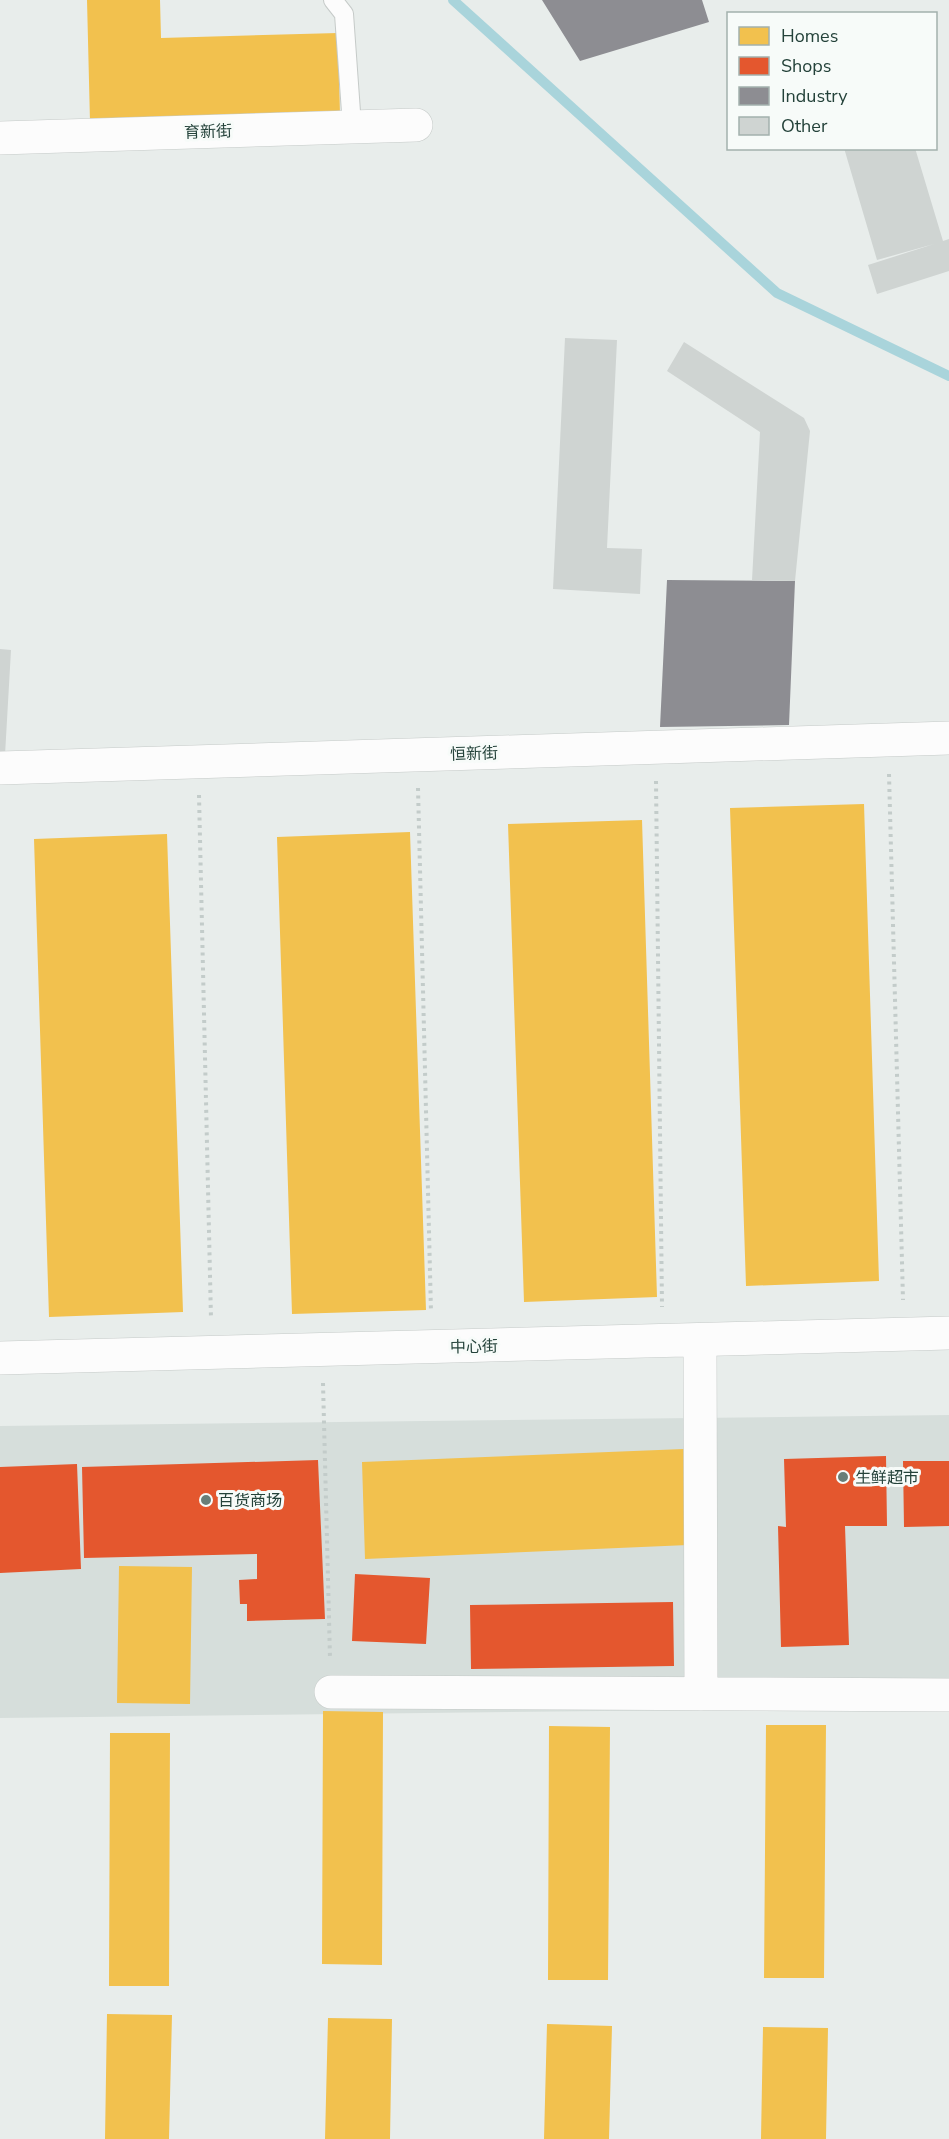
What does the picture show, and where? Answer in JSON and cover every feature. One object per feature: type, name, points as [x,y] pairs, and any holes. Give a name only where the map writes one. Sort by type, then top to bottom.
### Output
[{"type":"street","name":"育新街","points":[[0,138],[416,124]]},
{"type":"street","name":"恒新街","points":[[0,768],[949,738]]},
{"type":"street","name":"中心街","points":[[0,1358],[949,1333]]},
{"type":"street","points":[[700,1340],[701,1694]]},
{"type":"street","points":[[331,1692],[949,1695]]},
{"type":"lane","points":[[333,0],[344,14],[352,126]]},
{"type":"path","points":[[888,740],[904,1334]]},
{"type":"path","points":[[655,747],[663,1341]]},
{"type":"path","points":[[418,755],[432,1347]]},
{"type":"path","points":[[198,761],[212,1353]]},
{"type":"path","points":[[322,1350],[331,1692]]},
{"type":"shaded area","points":[[949,1415],[949,1707],[0,1718],[0,1426]]},
{"type":"building: Homes","points":[[87,0],[160,0],[161,38],[338,33],[340,115],[90,122]]},
{"type":"building: Homes","points":[[864,804],[879,1281],[746,1286],[730,808]]},
{"type":"building: Homes","points":[[642,820],[657,1297],[524,1302],[508,824]]},
{"type":"building: Homes","points":[[410,832],[426,1310],[292,1314],[277,837]]},
{"type":"building: Homes","points":[[167,834],[183,1312],[49,1317],[34,839]]},
{"type":"building: Homes","points":[[684,1449],[688,1545],[365,1559],[362,1462]]},
{"type":"building: Homes","points":[[119,1566],[192,1567],[190,1704],[117,1703]]},
{"type":"building: Homes","points":[[323,1711],[383,1712],[382,1965],[322,1964]]},
{"type":"building: Homes","points":[[766,1725],[826,1725],[824,1978],[764,1978]]},
{"type":"building: Homes","points":[[549,1726],[610,1727],[608,1980],[548,1980]]},
{"type":"building: Homes","points":[[110,1733],[170,1733],[169,1986],[109,1986]]},
{"type":"building: Homes","points":[[107,2014],[172,2015],[169,2139],[105,2139]]},
{"type":"building: Homes","points":[[328,2018],[392,2019],[390,2139],[325,2139]]},
{"type":"building: Homes","points":[[547,2024],[612,2026],[609,2139],[544,2139]]},
{"type":"building: Homes","points":[[763,2027],[828,2028],[826,2139],[761,2139]]},
{"type":"building: Shops","points":[[886,1456],[887,1526],[845,1526],[849,1645],[781,1647],[778,1526],[786,1527],[784,1459]]},
{"type":"building: Shops","points":[[318,1460],[325,1619],[247,1621],[247,1604],[240,1604],[239,1580],[257,1579],[257,1554],[84,1558],[82,1467]]},
{"type":"building: Shops","points":[[903,1461],[949,1461],[949,1526],[904,1527]]},
{"type":"building: Shops","points":[[77,1464],[81,1569],[0,1573],[0,1467]]},
{"type":"building: Shops","points":[[355,1574],[430,1578],[426,1644],[352,1641]]},
{"type":"building: Shops","points":[[673,1602],[674,1666],[471,1669],[470,1605]]},
{"type":"building: Industry","points":[[542,0],[702,0],[709,22],[580,61]]},
{"type":"building: Industry","points":[[667,580],[795,581],[789,725],[660,727]]},
{"type":"building: Other","points":[[845,150],[916,150],[943,241],[949,239],[949,271],[877,294],[868,265],[934,244],[877,260]]},
{"type":"building: Other","points":[[565,338],[617,340],[607,548],[642,549],[640,594],[553,589]]},
{"type":"building: Other","points":[[684,342],[804,418],[810,431],[795,581],[752,580],[760,432],[667,371]]},
{"type":"building: Other","points":[[0,649],[11,650],[5,755],[0,754]]},
{"type":"waterway","points":[[453,0],[777,293],[949,376]]},
{"type":"place","name":"生鲜超市","points":[[843,1477]]},
{"type":"place","name":"百货商场","points":[[206,1500]]}]
